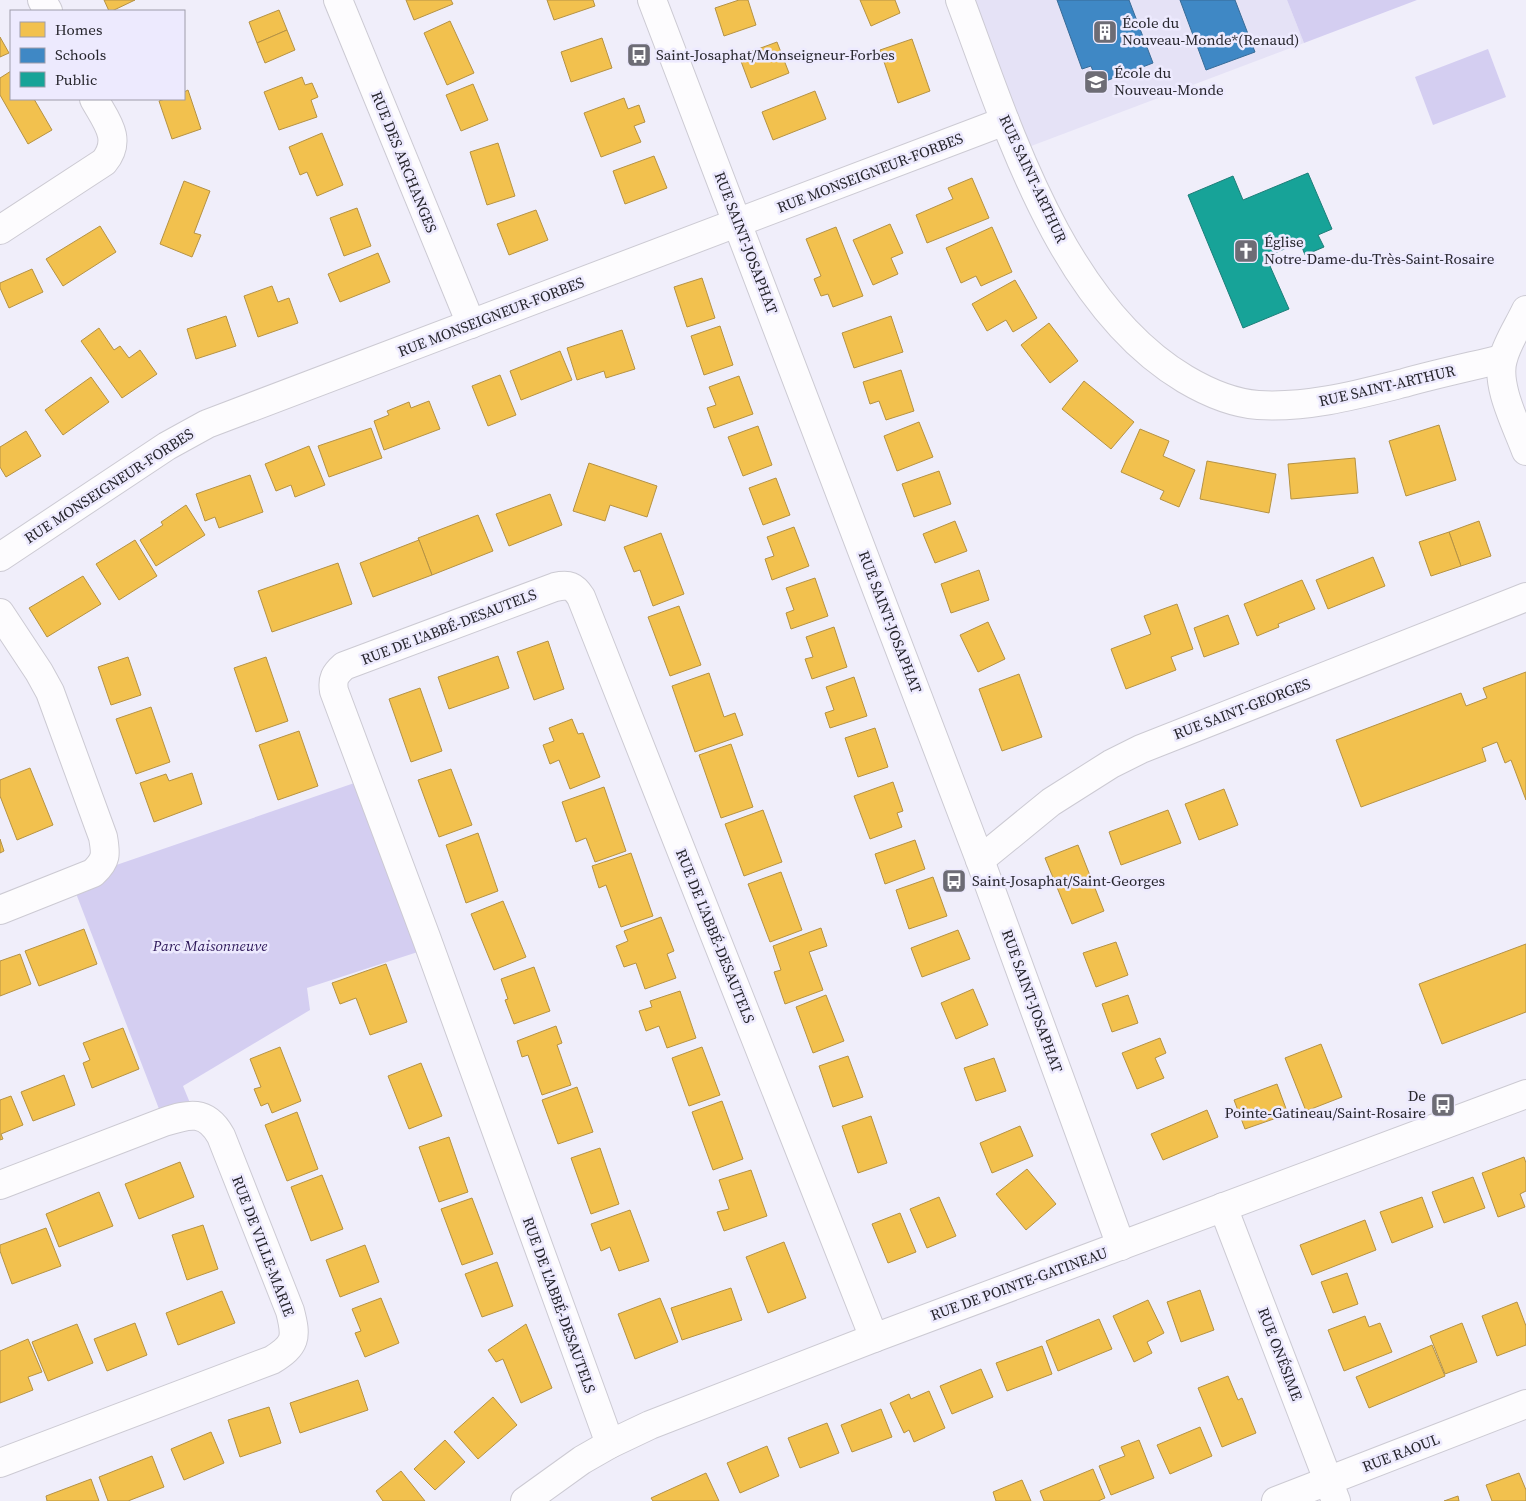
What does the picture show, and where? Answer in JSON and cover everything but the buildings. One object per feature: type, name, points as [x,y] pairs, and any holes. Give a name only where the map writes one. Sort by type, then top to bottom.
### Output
[{"type":"street","name":"RUE DES ARCHANGES","points":[[338,0],[471,324]]},
{"type":"street","name":"RUE SAINT-JOSAPHAT","points":[[652,0],[980,860],[1121,1246]]},
{"type":"street","name":"RUE SAINT-ARTHUR","points":[[960,0],[1005,121],[1036,194],[1070,257],[1093,291],[1130,336],[1148,354],[1172,372],[1214,395],[1257,405],[1313,403],[1347,397],[1502,359]]},
{"type":"street","points":[[0,230],[104,162],[110,154],[114,138],[95,100]]},
{"type":"street","name":"RUE MONSEIGNEUR-FORBES","points":[[0,557],[167,446],[207,424],[1005,121]]},
{"type":"street","points":[[1526,310],[1502,359],[1504,390],[1526,451]]},
{"type":"street","name":"RUE DE L'ABBÉ-DESAUTELS","points":[[610,1444],[430,948],[334,691],[332,681],[336,673],[344,666],[555,586],[566,584],[575,588],[584,606],[874,1338]]},
{"type":"street","name":"RUE SAINT-GEORGES","points":[[980,860],[1058,797],[1112,764],[1141,749],[1526,598]]},
{"type":"street","points":[[0,613],[50,692],[103,836],[106,852],[102,865],[93,873],[0,910]]},
{"type":"street","name":"RUE DE POINTE-GATINEAU","points":[[526,1501],[551,1481],[610,1444],[650,1425],[874,1338],[1526,1094]]},
{"type":"street","name":"RUE DE VILLE-MARIE","points":[[0,1185],[164,1122],[194,1115],[207,1119],[215,1126],[221,1136],[290,1311],[294,1326],[293,1339],[287,1350],[272,1360],[0,1463]]},
{"type":"street","name":"RUE ONÉSIME","points":[[1223,1207],[1333,1491]]},
{"type":"street","name":"RUE RAOUL","points":[[1276,1501],[1333,1491],[1526,1404]]},
{"type":"shaded area","name":"École du Nouveau-Monde","points":[[960,0],[1287,0],[1304,43],[1018,151]]},
{"type":"green space","points":[[1287,0],[1417,0],[1304,43]]},
{"type":"green space","points":[[1488,49],[1506,97],[1433,125],[1415,77]]},
{"type":"green space","name":"Parc Maisonneuve","points":[[366,779],[430,948],[307,988],[310,1010],[183,1086],[195,1115],[164,1122],[72,883],[93,873]]},
{"type":"place","name":"École du Nouveau-Monde*(Renaud)","points":[[1105,32]]},
{"type":"place","name":"Saint-Josaphat/Monseigneur-Forbes","points":[[639,55]]},
{"type":"place","name":"École du Nouveau-Monde","points":[[1096,82]]},
{"type":"place","name":"Église Notre-Dame-du-Très-Saint-Rosaire","points":[[1246,251]]},
{"type":"place","name":"Saint-Josaphat/Saint-Georges","points":[[954,881]]},
{"type":"place","name":"De Pointe-Gatineau/Saint-Rosaire","points":[[1443,1105]]}]
